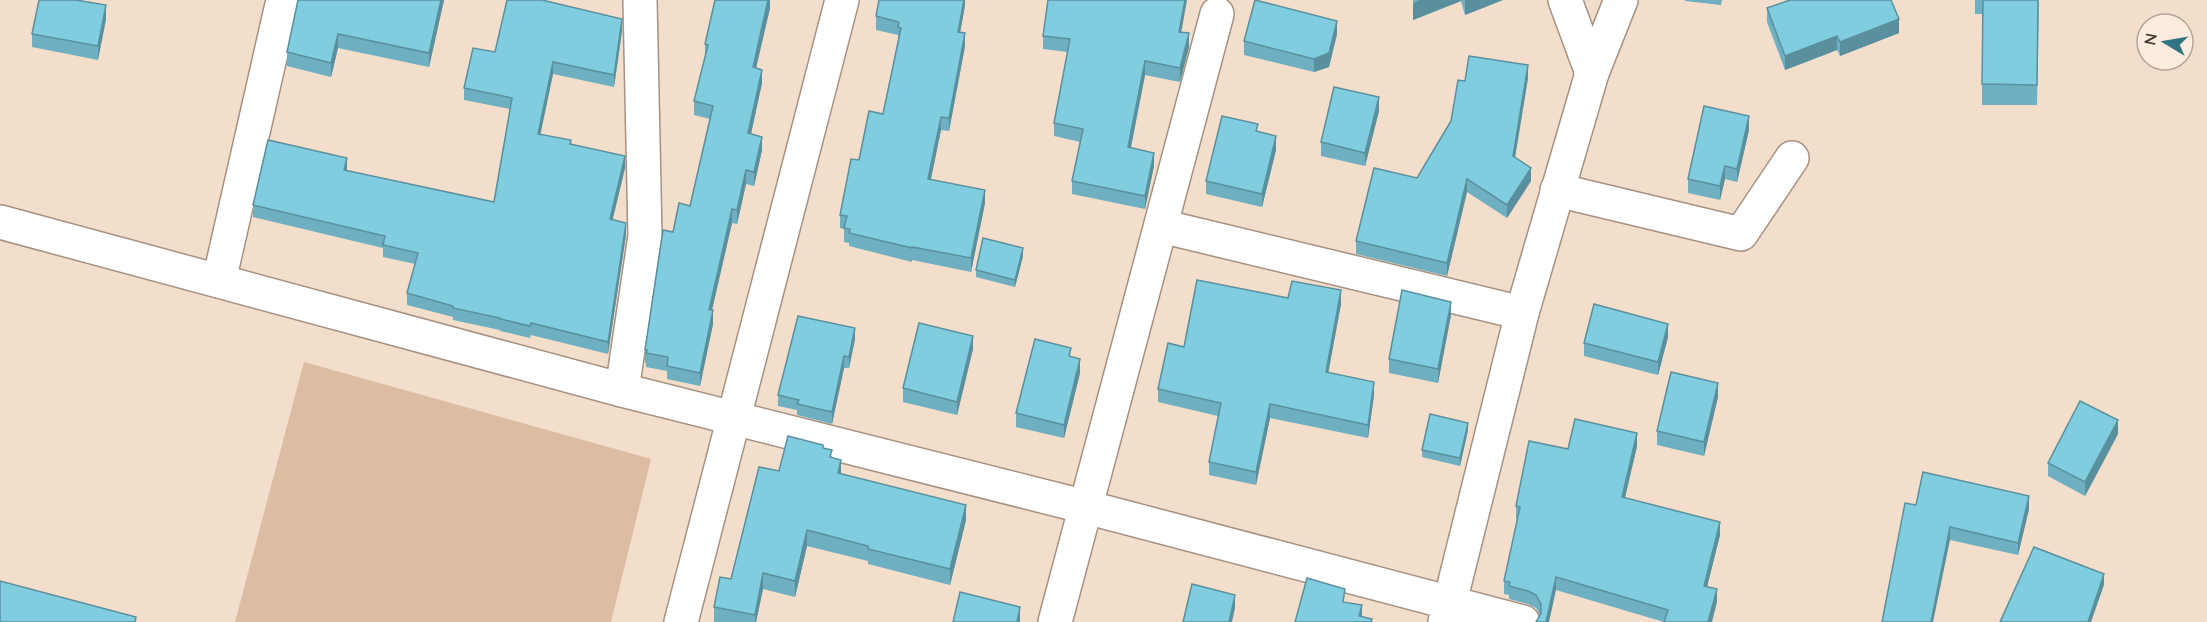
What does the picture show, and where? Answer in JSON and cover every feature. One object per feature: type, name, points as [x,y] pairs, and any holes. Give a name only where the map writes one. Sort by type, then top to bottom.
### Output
[{"type":"street","points":[[219,280],[284,0]]},
{"type":"street","points":[[622,390],[645,236],[640,0]]},
{"type":"street","points":[[681,622],[842,0]]},
{"type":"street","points":[[1565,0],[1592,73]]},
{"type":"street","points":[[1447,613],[1522,313],[1592,73],[1621,0]]},
{"type":"street","points":[[1055,622],[1217,14]]},
{"type":"street","points":[[1557,190],[1741,234],[1792,158]]},
{"type":"street","points":[[0,222],[622,390],[1086,507],[1447,613],[1523,622]]},
{"type":"street","points":[[1161,226],[1522,313]]},
{"type":"shaded area","points":[[304,362],[651,459],[611,622],[235,622]]},
{"type":"building","points":[[39,0],[76,0],[106,5],[98,46],[32,34]]},
{"type":"building","points":[[298,0],[441,0],[429,53],[338,34],[331,63],[287,52]]},
{"type":"building","points":[[507,0],[542,0],[622,19],[614,75],[553,62],[538,134],[571,140],[570,144],[625,156],[610,219],[626,223],[608,342],[531,323],[530,326],[453,308],[453,306],[407,293],[418,253],[383,245],[385,236],[253,205],[268,140],[347,158],[344,170],[494,202],[512,98],[464,88],[473,48],[495,52]]},
{"type":"building","points":[[715,0],[768,0],[753,67],[762,70],[748,133],[762,137],[754,172],[746,170],[737,210],[732,209],[709,310],[713,310],[700,373],[667,366],[668,357],[646,353],[647,350],[645,350],[663,230],[673,232],[679,203],[690,206],[713,106],[694,101],[708,45],[705,44]]},
{"type":"building","points":[[879,0],[964,0],[958,32],[965,33],[949,118],[941,117],[928,179],[985,190],[971,258],[912,248],[849,233],[850,229],[844,228],[847,216],[840,215],[851,159],[859,160],[869,111],[883,114],[901,28],[898,27],[899,22],[876,16]]},
{"type":"building","points":[[1048,0],[1185,0],[1179,32],[1189,33],[1180,68],[1145,61],[1128,147],[1154,153],[1145,196],[1072,181],[1083,129],[1054,123],[1070,39],[1043,36]]},
{"type":"building","points":[[1255,0],[1337,21],[1329,53],[1314,59],[1244,41]]},
{"type":"building","points":[[1790,0],[1891,0],[1899,19],[1840,42],[1837,36],[1785,56],[1767,8]]},
{"type":"building","points":[[1983,0],[2038,0],[2037,85],[1982,84]]},
{"type":"building","points":[[1469,56],[1528,65],[1513,156],[1531,168],[1507,205],[1467,179],[1447,263],[1356,241],[1374,168],[1417,178],[1451,121],[1458,80],[1465,81]]},
{"type":"building","points":[[1334,87],[1379,97],[1365,153],[1321,142]]},
{"type":"building","points":[[1704,106],[1749,116],[1737,169],[1725,166],[1720,186],[1688,179]]},
{"type":"building","points":[[1222,116],[1258,124],[1256,131],[1276,136],[1262,194],[1206,181]]},
{"type":"building","points":[[983,238],[1023,248],[1015,280],[976,270]]},
{"type":"building","points":[[1197,280],[1288,298],[1292,281],[1341,290],[1326,372],[1374,382],[1368,425],[1270,404],[1256,472],[1209,462],[1221,403],[1158,389],[1168,343],[1184,347]]},
{"type":"building","points":[[1402,290],[1451,302],[1438,369],[1389,359]]},
{"type":"building","points":[[1594,304],[1668,324],[1658,362],[1584,343]]},
{"type":"building","points":[[798,316],[855,328],[849,357],[844,356],[832,412],[797,404],[799,400],[778,395]]},
{"type":"building","points":[[919,323],[973,336],[957,402],[903,388]]},
{"type":"building","points":[[1035,339],[1071,348],[1069,356],[1080,359],[1064,425],[1016,413]]},
{"type":"building","points":[[1671,372],[1718,383],[1704,442],[1657,431]]},
{"type":"building","points":[[2080,401],[2118,420],[2085,482],[2048,463]]},
{"type":"building","points":[[1430,414],[1468,423],[1460,458],[1422,450]]},
{"type":"building","points":[[1575,419],[1637,433],[1622,497],[1720,522],[1704,586],[1717,589],[1708,622],[1664,622],[1668,610],[1556,577],[1546,622],[1536,622],[1541,613],[1541,604],[1536,595],[1509,586],[1510,582],[1504,581],[1520,507],[1516,506],[1529,441],[1568,449]]},
{"type":"building","points":[[788,436],[823,445],[823,448],[832,450],[830,457],[841,460],[838,473],[966,505],[950,569],[868,549],[868,546],[807,530],[795,581],[763,573],[755,615],[714,607],[720,577],[731,579],[759,467],[779,471]]},
{"type":"building","points":[[1923,472],[2029,496],[2018,543],[1950,527],[1931,622],[1882,622],[1905,503],[1916,505]]},
{"type":"building","points":[[2034,547],[2104,574],[2088,622],[2000,622]]},
{"type":"building","points":[[1307,578],[1345,589],[1343,602],[1362,605],[1359,616],[1372,619],[1371,622],[1295,622]]},
{"type":"building","points":[[0,581],[136,617],[135,622],[0,622]]},
{"type":"building","points":[[1192,584],[1235,595],[1229,622],[1183,622]]},
{"type":"building","points":[[960,592],[1020,607],[1017,622],[953,622]]}]
